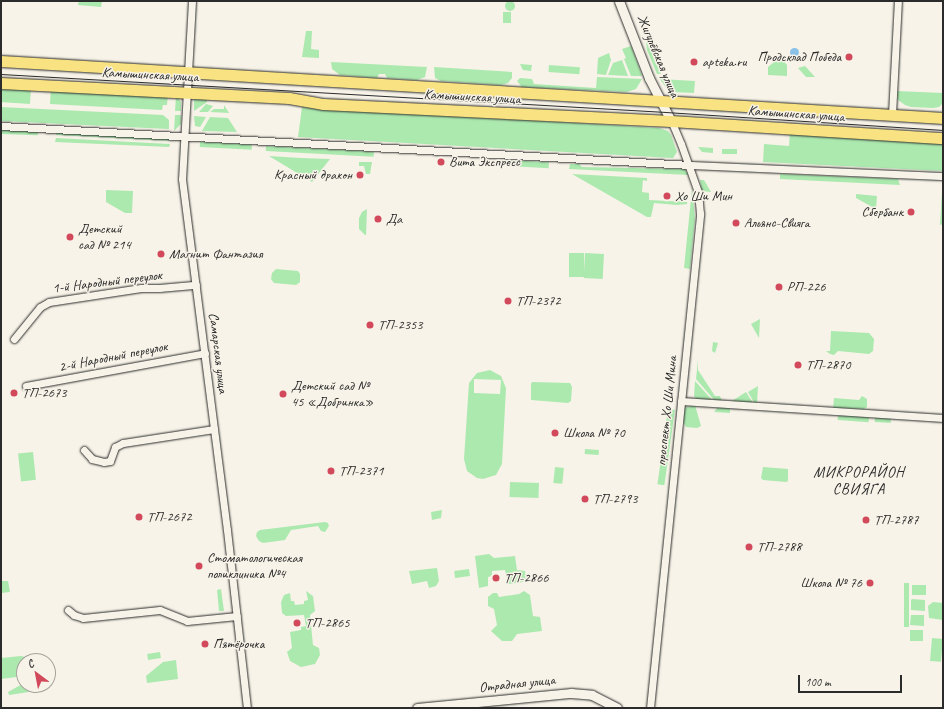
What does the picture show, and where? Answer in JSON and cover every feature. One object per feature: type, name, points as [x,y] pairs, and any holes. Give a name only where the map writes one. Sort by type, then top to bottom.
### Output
[{"type":"main road","name":"Камышинская улица","points":[[1,61],[943,118]]},
{"type":"main road","name":"Камышинская улица","points":[[1,83],[290,98],[323,104],[671,121],[943,138]]},
{"type":"street","name":"Самарская улица","points":[[192,1],[182,180],[205,353],[247,708]]},
{"type":"street","name":"Жигулёвская улица","points":[[619,1],[649,78],[671,121]]},
{"type":"street","points":[[892,114],[898,1]]},
{"type":"street","name":"проспект Хо Ши Мина","points":[[650,708],[700,214],[698,192],[671,121]]},
{"type":"street","points":[[1,126],[689,165],[943,176]]},
{"type":"street","name":"1-й Народный переулок","points":[[14,339],[40,307],[49,302],[141,288],[160,288],[196,284]]},
{"type":"street","name":"2-й Народный переулок","points":[[26,386],[205,353]]},
{"type":"street","points":[[681,402],[943,418]]},
{"type":"street","points":[[84,450],[92,459],[104,462],[110,461],[115,447],[123,443],[214,429]]},
{"type":"street","points":[[68,610],[74,615],[83,618],[160,610],[187,621],[237,616]]},
{"type":"street","name":"Отрадная улица","points":[[417,708],[571,693],[592,695],[617,708]]},
{"type":"green space","points":[[79,1],[102,1],[101,7],[78,5]]},
{"type":"green space","points":[[508,1],[512,1],[514,2],[514,10],[508,11],[505,8],[505,4]]},
{"type":"green space","points":[[503,12],[511,12],[511,23],[503,23]]},
{"type":"green space","points":[[306,31],[312,31],[311,49],[319,50],[319,58],[302,57]]},
{"type":"green space","points":[[646,40],[661,74],[657,74],[647,50]]},
{"type":"green space","points":[[631,46],[642,76],[631,76],[624,59],[626,58],[622,49]]},
{"type":"green space","points":[[609,53],[611,60],[606,75],[597,74],[598,58]]},
{"type":"green space","points":[[780,57],[787,65],[787,76],[768,75],[768,67]]},
{"type":"green space","points":[[622,60],[628,76],[608,75],[613,63]]},
{"type":"green space","points":[[331,62],[427,67],[425,77],[417,80],[387,78],[385,74],[379,74],[377,78],[340,75],[332,69]]},
{"type":"green space","points":[[520,64],[532,65],[531,71],[523,70]]},
{"type":"green space","points":[[549,65],[580,67],[579,74],[549,72]]},
{"type":"green space","points":[[805,66],[815,77],[806,77],[798,68]]},
{"type":"green space","points":[[434,67],[512,72],[512,78],[508,83],[501,85],[441,81],[435,78]]},
{"type":"green space","points":[[597,77],[642,79],[636,89],[627,92],[522,87],[517,81],[520,78],[532,79],[534,84],[596,88]]},
{"type":"green space","points":[[660,79],[695,81],[694,93],[672,92],[667,89]]},
{"type":"green space","points":[[1,88],[31,90],[30,104],[1,102]]},
{"type":"green space","points":[[51,88],[168,94],[167,105],[163,105],[162,110],[50,104]]},
{"type":"green space","points":[[896,91],[943,93],[943,103],[939,107],[933,108],[911,107],[898,100]]},
{"type":"green space","points":[[176,96],[181,102],[181,111],[175,111]]},
{"type":"green space","points":[[196,98],[207,98],[207,102],[194,111],[194,100]]},
{"type":"green space","points":[[206,104],[213,106],[208,112],[199,112]]},
{"type":"green space","points":[[224,105],[229,113],[210,112],[214,109],[224,109]]},
{"type":"green space","points":[[1,107],[163,115],[169,120],[169,129],[1,121]]},
{"type":"green space","points":[[302,107],[659,128],[668,131],[671,135],[677,152],[673,158],[298,137]]},
{"type":"green space","points":[[175,115],[181,115],[181,124],[174,131]]},
{"type":"green space","points":[[194,116],[206,117],[200,127],[195,126]]},
{"type":"green space","points":[[210,117],[228,118],[237,132],[202,131]]},
{"type":"green space","points":[[1,130],[38,131],[38,135],[1,134]]},
{"type":"green space","points":[[56,132],[170,138],[170,141],[56,135]]},
{"type":"green space","points":[[790,132],[943,142],[943,171],[763,162],[764,144],[789,146]]},
{"type":"green space","points":[[56,138],[170,144],[169,147],[55,142]]},
{"type":"green space","points":[[200,142],[252,145],[252,150],[200,147]]},
{"type":"green space","points":[[266,146],[374,152],[374,157],[266,151]]},
{"type":"green space","points":[[698,147],[713,148],[713,153],[702,152]]},
{"type":"green space","points":[[722,149],[737,149],[737,154],[722,154]]},
{"type":"green space","points":[[269,156],[301,158],[330,159],[312,182]]},
{"type":"green space","points":[[507,160],[549,162],[549,168],[507,166]]},
{"type":"green space","points":[[359,162],[372,162],[370,174],[366,174],[364,166],[359,166]]},
{"type":"green space","points":[[570,164],[579,164],[582,167],[684,169],[689,175],[569,169]]},
{"type":"green space","points":[[572,174],[647,178],[647,181],[643,180],[642,192],[649,193],[649,200],[687,202],[687,204],[677,205],[654,203],[651,217],[647,217]]},
{"type":"green space","points":[[780,174],[898,179],[900,185],[780,179]]},
{"type":"green space","points":[[700,180],[704,180],[711,192],[702,191]]},
{"type":"green space","points":[[692,189],[695,218],[690,269],[684,268]]},
{"type":"green space","points":[[106,190],[133,191],[132,213],[125,213],[106,202]]},
{"type":"green space","points":[[942,192],[943,224],[940,225]]},
{"type":"green space","points":[[856,194],[877,196],[876,209],[856,198]]},
{"type":"green space","points":[[367,209],[365,235],[359,229],[359,218],[362,212]]},
{"type":"green space","points":[[569,253],[584,253],[584,277],[569,277]]},
{"type":"green space","points":[[585,253],[604,254],[603,279],[584,278]]},
{"type":"green space","points":[[276,269],[298,271],[300,274],[300,282],[296,285],[274,283],[271,279],[272,273]]},
{"type":"green space","points":[[760,319],[759,338],[751,324]]},
{"type":"green space","points":[[831,331],[869,333],[874,339],[873,351],[869,354],[838,351],[834,355],[830,354],[826,351],[830,351]]},
{"type":"green space","points":[[713,342],[718,343],[715,353],[712,351]]},
{"type":"green space","points":[[698,360],[698,370],[715,396],[720,396],[722,401],[715,401],[696,379]]},
{"type":"green space","points":[[490,370],[501,376],[506,388],[502,464],[496,475],[483,479],[477,478],[467,471],[464,459],[469,383],[477,373]],"holes":[[[474,379],[501,380],[500,394],[474,393]]]},
{"type":"green space","points":[[695,381],[713,401],[697,400],[694,396]]},
{"type":"green space","points":[[532,382],[570,383],[572,387],[571,401],[568,403],[531,400]]},
{"type":"green space","points":[[758,386],[757,404],[755,404],[748,392]]},
{"type":"green space","points":[[746,392],[753,403],[731,401],[732,401]]},
{"type":"green space","points":[[862,396],[867,399],[867,407],[864,409],[833,408],[834,398],[859,400]]},
{"type":"green space","points":[[695,405],[701,426],[697,428],[686,427],[683,422],[684,408]]},
{"type":"green space","points":[[718,407],[730,408],[730,413],[714,412]]},
{"type":"green space","points":[[668,409],[675,410],[664,485],[657,484]]},
{"type":"green space","points":[[838,415],[869,417],[869,422],[838,420]]},
{"type":"green space","points":[[875,417],[891,418],[891,423],[875,422]]},
{"type":"green space","points":[[585,449],[599,450],[599,455],[585,454]]},
{"type":"green space","points":[[33,452],[36,480],[21,481],[18,454]]},
{"type":"green space","points":[[555,467],[564,468],[562,484],[553,483]]},
{"type":"green space","points":[[763,467],[788,469],[788,481],[763,480],[761,478]]},
{"type":"green space","points":[[510,482],[539,483],[538,498],[509,497]]},
{"type":"green space","points":[[442,510],[441,518],[432,520],[431,512]]},
{"type":"green space","points":[[325,522],[328,523],[329,526],[325,532],[321,531],[318,526],[291,530],[285,540],[263,543],[259,541],[256,536],[257,532],[260,530]]},
{"type":"green space","points":[[489,554],[494,558],[515,556],[517,570],[525,571],[526,580],[523,582],[508,584],[505,570],[492,571],[492,576],[488,577],[488,586],[479,588],[475,556]]},
{"type":"green space","points":[[437,568],[439,581],[436,586],[429,588],[427,581],[412,584],[409,571]]},
{"type":"green space","points":[[469,569],[470,576],[455,578],[454,571]]},
{"type":"green space","points":[[1,581],[8,581],[10,592],[1,593]]},
{"type":"green space","points":[[904,583],[909,583],[909,627],[904,627]]},
{"type":"green space","points":[[912,585],[926,585],[926,595],[912,595]]},
{"type":"green space","points":[[221,589],[224,611],[219,611],[217,590]]},
{"type":"green space","points":[[306,591],[313,596],[315,611],[310,615],[313,645],[319,648],[320,655],[315,664],[301,667],[290,661],[287,652],[292,648],[290,632],[301,630],[301,627],[306,626],[304,615],[286,616],[282,613],[281,602],[284,595],[290,593],[291,601],[294,601],[295,605],[304,604],[304,601],[308,600]]},
{"type":"green space","points":[[524,591],[530,595],[533,616],[540,617],[542,631],[517,634],[512,641],[502,641],[491,631],[497,625],[494,609],[488,606],[488,597],[493,593],[497,593],[499,597],[519,594]]},
{"type":"green space","points":[[912,599],[925,600],[925,611],[911,610]]},
{"type":"green space","points":[[933,602],[943,603],[943,620],[929,618],[928,606]]},
{"type":"green space","points":[[911,615],[924,615],[924,626],[910,625]]},
{"type":"green space","points":[[910,630],[923,630],[923,641],[910,641]]},
{"type":"green space","points":[[932,638],[943,639],[941,662],[930,661]]},
{"type":"green space","points":[[160,652],[161,658],[148,660],[147,654]]},
{"type":"green space","points":[[16,656],[16,677],[1,679],[1,658]]},
{"type":"green space","points":[[176,660],[178,679],[147,683],[146,676],[163,662]]},
{"type":"green space","points":[[16,688],[16,693],[22,693],[9,695],[8,692]]},
{"type":"water","points":[[794,47],[799,52],[794,57],[789,52]]},
{"type":"tram line","points":[[1,74],[666,112],[943,130]]},
{"type":"place","name":"Продсклад Победа","points":[[849,57]]},
{"type":"place","name":"apteka.ru","points":[[694,62]]},
{"type":"place","name":"Вита Экспресс","points":[[441,162]]},
{"type":"place","name":"Красный дракон","points":[[360,175]]},
{"type":"place","name":"Хо Ши Мин","points":[[667,196]]},
{"type":"place","name":"Сбербанк","points":[[911,212]]},
{"type":"place","name":"Да","points":[[378,219]]},
{"type":"place","name":"Альянс-Свияга","points":[[736,223]]},
{"type":"place","name":"Детский сад № 214","points":[[70,237]]},
{"type":"place","name":"Магнит Фантазия","points":[[161,254]]},
{"type":"place","name":"РП-226","points":[[779,287]]},
{"type":"place","name":"ТП-2372","points":[[508,301]]},
{"type":"place","name":"ТП-2353","points":[[370,325]]},
{"type":"place","name":"ТП-2870","points":[[798,365]]},
{"type":"place","name":"ТП-2673","points":[[14,393]]},
{"type":"place","name":"Детский сад № 45 «Добринка»","points":[[283,394]]},
{"type":"place","name":"Школа № 70","points":[[555,433]]},
{"type":"place","name":"ТП-2371","points":[[331,471]]},
{"type":"place","name":"ТП-2793","points":[[585,499]]},
{"type":"place","name":"ТП-2672","points":[[139,517]]},
{"type":"place","name":"ТП-2787","points":[[866,520]]},
{"type":"place","name":"ТП-2788","points":[[749,547]]},
{"type":"place","name":"Стоматологическая поликлиника №4","points":[[199,566]]},
{"type":"place","name":"ТП-2866","points":[[496,578]]},
{"type":"place","name":"Школа № 76","points":[[870,583]]},
{"type":"place","name":"ТП-2865","points":[[297,623]]},
{"type":"place","name":"Пятёрочка","points":[[205,644]]},
{"type":"district","name":"МИКРОРАЙОН СВИЯГА","points":[[859,480]]}]
